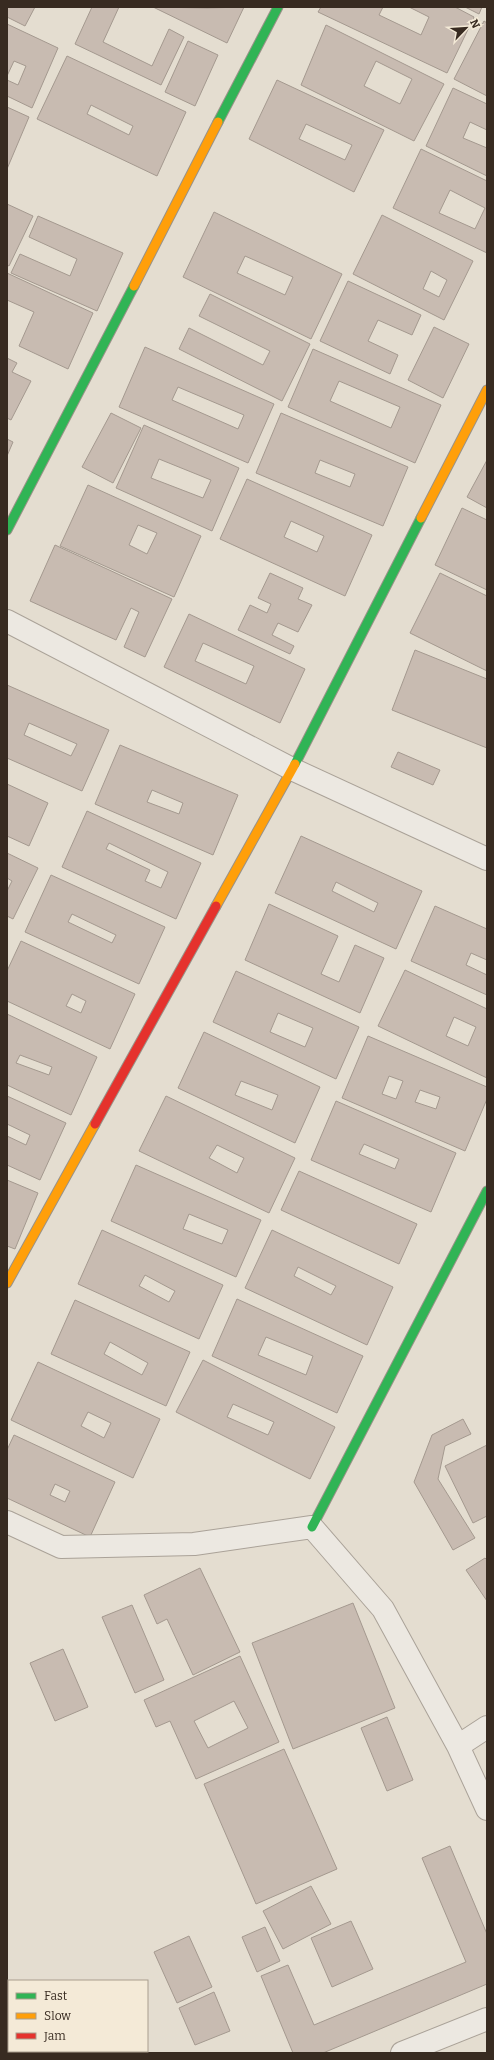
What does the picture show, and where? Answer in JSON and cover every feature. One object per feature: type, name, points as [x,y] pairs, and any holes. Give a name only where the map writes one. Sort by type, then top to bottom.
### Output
[{"type":"street","points":[[7,530],[278,7]]},
{"type":"street","points":[[7,1283],[292,769],[487,390]]},
{"type":"street","points":[[7,621],[292,769],[487,859]]},
{"type":"street","points":[[312,1526],[487,1191]]},
{"type":"street","points":[[7,1522],[60,1547],[194,1544],[312,1526]]},
{"type":"street","points":[[312,1526],[383,1609],[458,1746],[487,1809]]},
{"type":"street","points":[[458,1746],[487,1727]]},
{"type":"street","points":[[402,2053],[487,2019]]},
{"type":"building","points":[[7,7],[35,7],[25,26],[7,17]]},
{"type":"building","points":[[92,7],[119,7],[103,42],[152,66],[169,29],[184,37],[161,85],[75,44]]},
{"type":"building","points":[[153,7],[207,8],[244,7],[227,43]]},
{"type":"building","points":[[321,7],[383,7],[379,15],[421,35],[429,17],[409,7],[455,7],[474,17],[447,73],[318,12]]},
{"type":"building","points":[[465,7],[482,7],[479,14]]},
{"type":"building","points":[[484,21],[487,23],[487,96],[454,79]]},
{"type":"building","points":[[7,24],[58,48],[32,108],[7,96],[7,80],[18,85],[26,66],[14,61],[7,76]]},
{"type":"building","points":[[326,25],[444,84],[414,141],[301,85]],"holes":[[[376,61],[412,79],[400,104],[364,86]]]},
{"type":"building","points":[[188,41],[218,55],[195,106],[165,92]]},
{"type":"building","points":[[67,56],[186,112],[157,176],[37,119]],"holes":[[[91,105],[133,126],[129,135],[87,114]]]},
{"type":"building","points":[[277,80],[384,130],[354,192],[249,139]],"holes":[[[306,124],[352,145],[345,160],[299,139]]]},
{"type":"building","points":[[453,88],[487,104],[487,130],[470,122],[463,138],[487,148],[487,176],[426,146]]},
{"type":"building","points":[[7,107],[29,117],[7,169]]},
{"type":"building","points":[[421,149],[487,181],[487,253],[393,208]],"holes":[[[450,190],[485,208],[475,229],[439,213]]]},
{"type":"building","points":[[7,204],[33,216],[9,266],[7,265]]},
{"type":"building","points":[[214,212],[342,274],[311,339],[183,277]],"holes":[[[245,256],[293,277],[285,295],[237,273]]]},
{"type":"building","points":[[382,215],[473,261],[444,320],[353,274]],"holes":[[[431,271],[447,280],[439,297],[423,289]]]},
{"type":"building","points":[[38,216],[123,253],[97,311],[11,273],[20,254],[70,276],[77,259],[29,237]]},
{"type":"building","points":[[7,273],[93,313],[68,369],[19,346],[34,312],[7,300]]},
{"type":"building","points":[[348,281],[421,315],[412,335],[378,320],[368,341],[398,355],[390,374],[320,341]]},
{"type":"building","points":[[210,294],[310,344],[282,401],[179,349],[189,328],[263,365],[270,351],[199,316]]},
{"type":"building","points":[[434,327],[469,344],[443,398],[408,380]]},
{"type":"building","points":[[145,347],[274,404],[248,463],[119,407]],"holes":[[[178,387],[244,415],[238,429],[172,400]]]},
{"type":"building","points":[[313,349],[441,405],[415,463],[288,407]],"holes":[[[339,381],[400,407],[391,428],[330,401]]]},
{"type":"building","points":[[7,358],[17,363],[12,372],[31,381],[11,420],[7,418]]},
{"type":"building","points":[[111,413],[141,428],[113,483],[82,467]]},
{"type":"building","points":[[281,413],[408,467],[383,526],[256,473]],"holes":[[[320,460],[355,474],[350,487],[315,473]]]},
{"type":"building","points":[[144,425],[239,468],[212,531],[116,488]],"holes":[[[159,459],[211,480],[203,498],[151,478]]]},
{"type":"building","points":[[7,439],[13,442],[7,456]]},
{"type":"building","points":[[487,460],[487,508],[467,497]]},
{"type":"building","points":[[247,479],[372,535],[345,596],[220,539]],"holes":[[[291,521],[324,536],[317,552],[284,537]]]},
{"type":"building","points":[[88,485],[201,536],[174,597],[60,546]],"holes":[[[138,525],[157,533],[147,554],[129,545]]]},
{"type":"building","points":[[462,508],[487,520],[487,590],[435,565]]},
{"type":"building","points":[[55,545],[172,599],[145,657],[124,647],[139,612],[131,608],[116,640],[30,601]]},
{"type":"building","points":[[270,573],[303,588],[298,599],[312,605],[298,632],[278,623],[272,635],[294,646],[290,654],[238,630],[250,605],[267,613],[271,604],[258,598]]},
{"type":"building","points":[[440,573],[487,596],[487,671],[410,633]]},
{"type":"building","points":[[189,614],[305,669],[280,723],[164,667]],"holes":[[[203,643],[254,666],[246,684],[195,661]]]},
{"type":"building","points":[[415,650],[487,679],[487,748],[392,710]]},
{"type":"building","points":[[7,685],[109,730],[82,791],[7,758]],"holes":[[[29,723],[77,744],[71,756],[24,735]]]},
{"type":"building","points":[[120,745],[238,795],[213,855],[95,804]],"holes":[[[152,790],[183,803],[179,814],[147,802]]]},
{"type":"building","points":[[398,752],[440,770],[433,785],[391,767]]},
{"type":"building","points":[[7,784],[48,803],[29,846],[7,836]]},
{"type":"building","points":[[87,811],[201,863],[176,919],[62,867]],"holes":[[[109,843],[168,872],[161,888],[145,881],[150,870],[106,849]]]},
{"type":"building","points":[[301,836],[422,891],[396,949],[275,893]],"holes":[[[336,882],[378,903],[374,912],[332,891]]]},
{"type":"building","points":[[7,853],[38,868],[13,919],[7,916],[7,891],[12,881],[7,878]]},
{"type":"building","points":[[51,875],[165,927],[139,984],[25,932]],"holes":[[[72,914],[116,935],[112,943],[68,922]]]},
{"type":"building","points":[[269,904],[338,936],[321,974],[339,982],[355,945],[384,958],[360,1013],[245,960]]},
{"type":"building","points":[[435,906],[487,929],[487,960],[471,953],[466,965],[487,975],[487,995],[411,961]]},
{"type":"building","points":[[21,941],[135,994],[110,1049],[7,1001],[7,971]],"holes":[[[72,994],[86,1001],[81,1013],[66,1006]]]},
{"type":"building","points":[[405,970],[487,1009],[487,1078],[378,1026]],"holes":[[[454,1017],[476,1027],[468,1046],[446,1036]]]},
{"type":"building","points":[[236,971],[359,1027],[336,1079],[213,1022]],"holes":[[[278,1013],[313,1028],[305,1047],[270,1032]]]},
{"type":"building","points":[[7,1014],[97,1057],[71,1115],[7,1085]],"holes":[[[20,1055],[52,1067],[49,1075],[16,1063]]]},
{"type":"building","points":[[204,1032],[320,1087],[295,1143],[178,1088]],"holes":[[[241,1081],[278,1095],[272,1110],[235,1095]]]},
{"type":"building","points":[[368,1036],[487,1087],[487,1099],[465,1151],[342,1098]],"holes":[[[389,1076],[403,1081],[396,1099],[382,1094]],[[420,1090],[440,1097],[436,1109],[415,1102]]]},
{"type":"building","points":[[7,1096],[66,1123],[40,1180],[7,1165],[7,1136],[26,1145],[30,1135],[7,1124]]},
{"type":"building","points":[[166,1096],[295,1158],[269,1213],[139,1151]],"holes":[[[217,1145],[244,1158],[237,1173],[209,1158]]]},
{"type":"building","points":[[336,1101],[456,1153],[431,1212],[311,1160]],"holes":[[[364,1144],[399,1159],[395,1169],[359,1154]]]},
{"type":"building","points":[[136,1165],[261,1220],[236,1277],[111,1221]],"holes":[[[189,1214],[228,1230],[222,1244],[183,1229]]]},
{"type":"building","points":[[299,1171],[417,1224],[399,1264],[281,1210]]},
{"type":"building","points":[[7,1180],[38,1193],[15,1249],[7,1246]]},
{"type":"building","points":[[102,1230],[223,1285],[199,1339],[78,1284]],"holes":[[[145,1275],[175,1291],[169,1302],[139,1286]]]},
{"type":"building","points":[[272,1230],[393,1287],[367,1345],[245,1288]],"holes":[[[298,1267],[336,1286],[331,1295],[294,1276]]]},
{"type":"building","points":[[237,1299],[363,1356],[337,1413],[212,1356]],"holes":[[[266,1337],[313,1356],[306,1375],[258,1355]]]},
{"type":"building","points":[[75,1300],[190,1352],[166,1406],[51,1354]],"holes":[[[110,1342],[148,1363],[142,1375],[104,1354]]]},
{"type":"building","points":[[203,1360],[335,1427],[310,1479],[176,1412]],"holes":[[[233,1404],[274,1422],[268,1435],[227,1417]]]},
{"type":"building","points":[[38,1362],[160,1419],[133,1478],[11,1420]],"holes":[[[88,1412],[111,1423],[104,1438],[81,1426]]]},
{"type":"building","points":[[463,1419],[471,1434],[445,1446],[438,1479],[475,1538],[453,1550],[414,1482],[432,1435]]},
{"type":"building","points":[[14,1435],[115,1482],[90,1537],[7,1498],[7,1450]],"holes":[[[55,1484],[70,1491],[65,1502],[50,1495]]]},
{"type":"building","points":[[487,1445],[487,1516],[473,1523],[445,1466]]},
{"type":"building","points":[[485,1558],[487,1560],[487,1601],[466,1570]]},
{"type":"building","points":[[200,1568],[240,1652],[193,1675],[167,1619],[157,1624],[144,1595]]},
{"type":"building","points":[[353,1603],[395,1708],[293,1749],[252,1643]]},
{"type":"building","points":[[132,1605],[164,1680],[135,1693],[102,1617]]},
{"type":"building","points":[[63,1649],[88,1707],[55,1721],[30,1663]]},
{"type":"building","points":[[240,1656],[279,1742],[196,1779],[170,1721],[156,1727],[144,1700]],"holes":[[[234,1701],[248,1728],[208,1748],[194,1721]]]},
{"type":"building","points":[[387,1717],[413,1780],[387,1791],[361,1728]]},
{"type":"building","points":[[284,1749],[337,1869],[256,1904],[204,1784]]},
{"type":"building","points":[[450,1846],[487,1934],[487,1984],[323,2053],[293,2053],[261,1976],[288,1965],[314,2025],[466,1962],[422,1858]]},
{"type":"building","points":[[311,1886],[331,1924],[283,1949],[263,1911]]},
{"type":"building","points":[[351,1921],[373,1969],[332,1987],[311,1938]]},
{"type":"building","points":[[265,1927],[280,1961],[257,1972],[242,1937]]},
{"type":"building","points":[[189,1936],[212,1987],[177,2003],[154,1952]]},
{"type":"building","points":[[214,1992],[230,2031],[195,2045],[179,2008]]},
{"type":"traffic: fast","points":[[218,122],[278,7]]},
{"type":"traffic: fast","points":[[7,530],[134,286]]},
{"type":"traffic: fast","points":[[295,764],[421,518]]},
{"type":"traffic: fast","points":[[312,1527],[487,1191]]},
{"type":"traffic: slow","points":[[134,286],[218,122]]},
{"type":"traffic: slow","points":[[421,518],[487,390]]},
{"type":"traffic: slow","points":[[216,906],[295,764]]},
{"type":"traffic: slow","points":[[7,1283],[95,1124]]},
{"type":"traffic: jam","points":[[95,1124],[216,906]]}]
